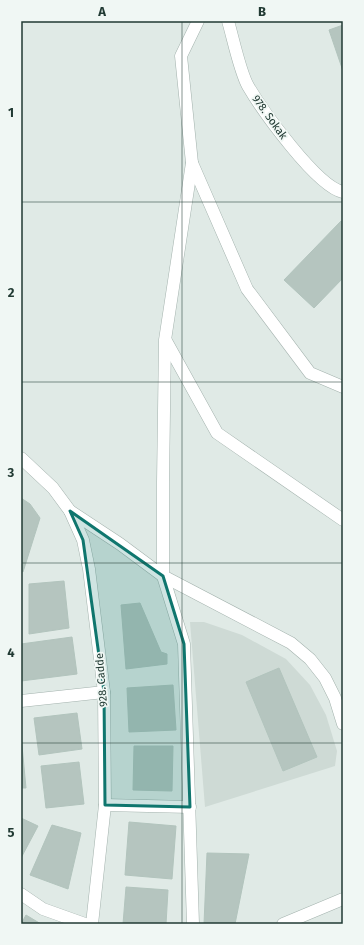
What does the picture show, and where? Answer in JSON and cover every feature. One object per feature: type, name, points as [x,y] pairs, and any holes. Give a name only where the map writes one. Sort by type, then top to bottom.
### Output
[{"type":"street","points":[[193,924],[184,644],[163,576],[165,340],[192,163],[181,56],[198,21]]},
{"type":"street","name":"978. Sokak","points":[[228,21],[247,85],[302,160],[335,190],[343,192]]},
{"type":"street","points":[[192,163],[247,289],[310,373],[343,387]]},
{"type":"street","points":[[165,340],[217,434],[343,520]]},
{"type":"street","name":"928. Cadde","points":[[21,458],[52,488],[70,511],[83,540],[89,569],[104,692],[105,805],[92,924]]},
{"type":"street","points":[[70,511],[120,544],[163,576],[291,643],[310,659],[325,678],[335,698],[343,724]]},
{"type":"street","points":[[21,701],[104,692]]},
{"type":"street","points":[[105,805],[190,808]]},
{"type":"street","points":[[21,894],[43,909],[85,924]]},
{"type":"street","points":[[283,924],[343,899]]},
{"type":"highlighted area","points":[[70,511],[163,576],[184,644],[190,807],[105,805],[104,692],[83,540]]},
{"type":"shaded area","points":[[190,622],[204,622],[242,635],[286,659],[310,685],[326,715],[337,751],[335,766],[205,807]]},
{"type":"building","points":[[343,25],[343,71],[329,30]]},
{"type":"building","points":[[341,221],[343,222],[343,278],[314,308],[284,280]]},
{"type":"building","points":[[21,498],[30,504],[40,518],[23,572],[21,571]]},
{"type":"building","points":[[64,581],[69,628],[29,634],[29,584]]},
{"type":"building","points":[[140,603],[161,652],[167,654],[167,664],[126,669],[121,605]]},
{"type":"building","points":[[72,637],[77,674],[21,681],[21,644]]},
{"type":"building","points":[[279,668],[317,757],[283,771],[246,682]]},
{"type":"building","points":[[173,685],[176,730],[129,732],[127,688]]},
{"type":"building","points":[[77,713],[82,749],[39,755],[34,718]]},
{"type":"building","points":[[21,735],[26,788],[21,788]]},
{"type":"building","points":[[134,746],[173,746],[172,791],[133,790]]},
{"type":"building","points":[[79,762],[84,804],[46,808],[41,766]]},
{"type":"building","points":[[21,818],[38,826],[21,858]]},
{"type":"building","points":[[129,822],[176,826],[172,879],[125,875]]},
{"type":"building","points":[[52,825],[81,833],[68,889],[30,875]]},
{"type":"building","points":[[207,853],[249,854],[235,924],[204,924]]},
{"type":"building","points":[[126,887],[168,890],[166,924],[123,924]]},
{"type":"building","points":[[26,915],[41,924],[21,924]]}]
